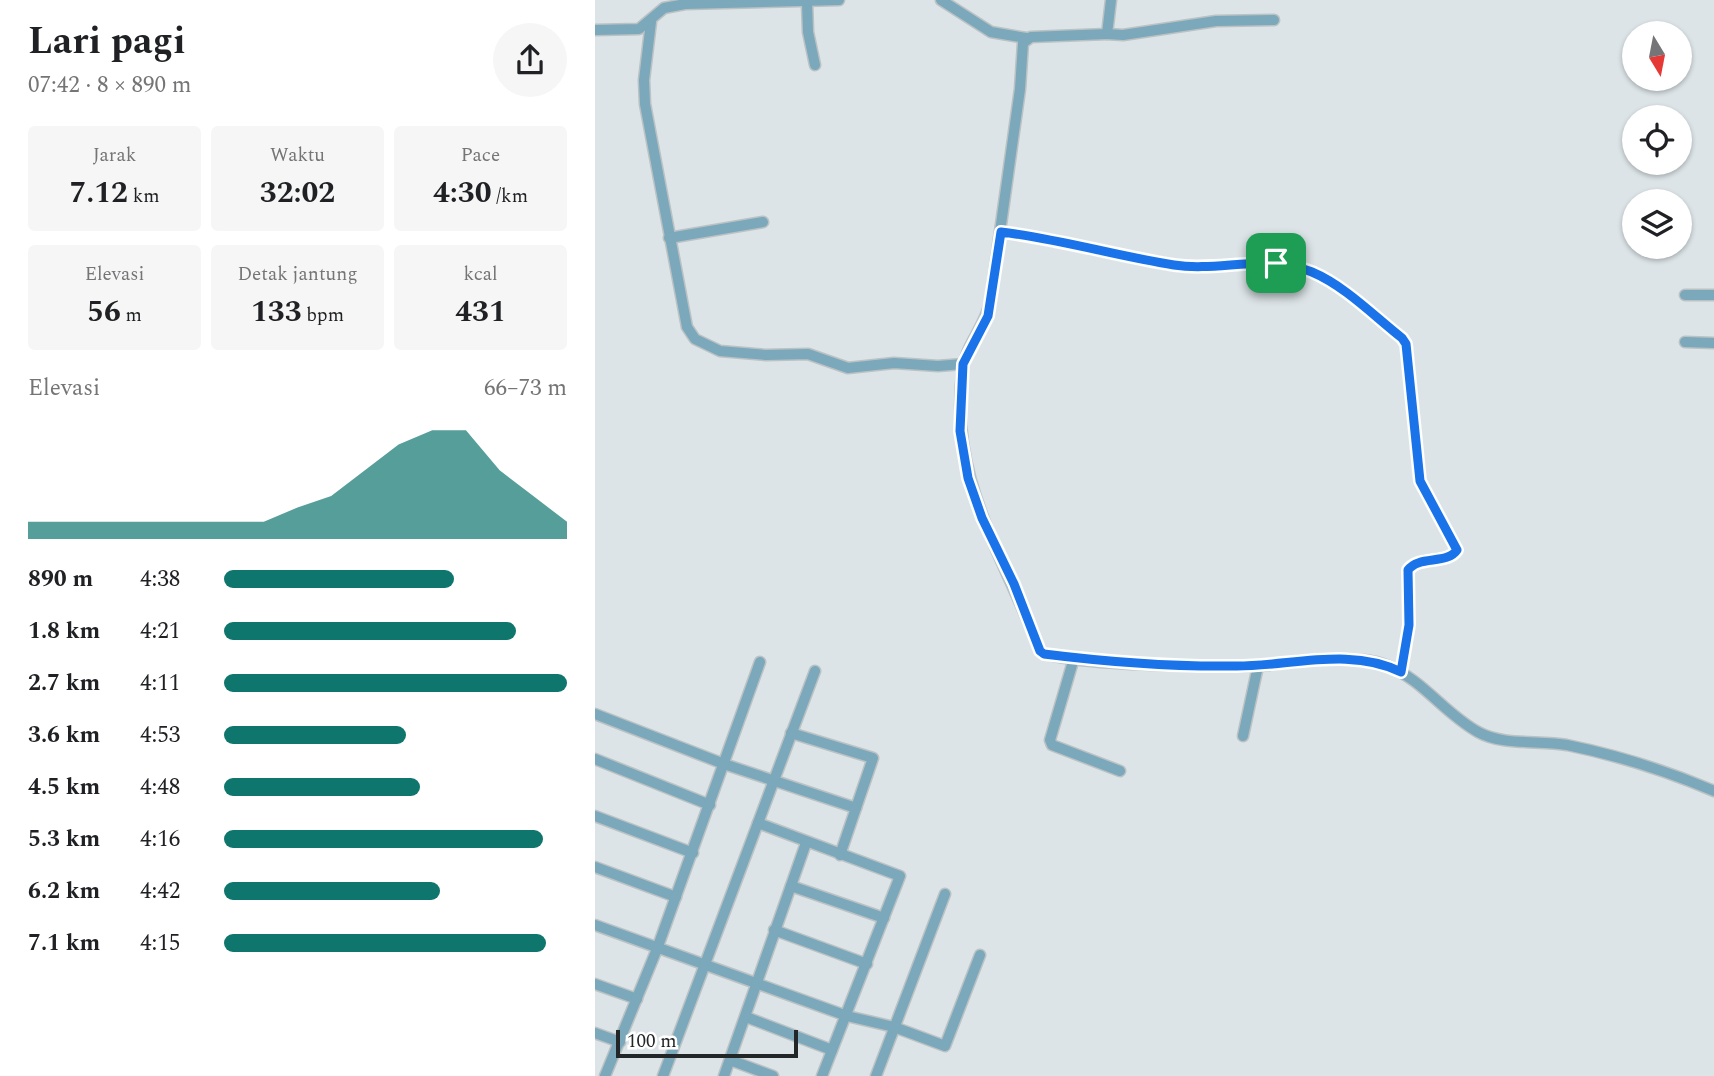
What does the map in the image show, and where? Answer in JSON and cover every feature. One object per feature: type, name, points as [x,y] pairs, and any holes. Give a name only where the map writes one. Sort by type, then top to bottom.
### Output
[{"type":"street","points":[[595,30],[639,29],[651,22],[658,12],[672,6],[839,0]]},
{"type":"street","points":[[941,0],[991,32],[1025,38],[1123,35],[1216,21],[1274,20]]},
{"type":"street","points":[[1107,34],[1111,0]]},
{"type":"street","points":[[807,2],[808,32],[815,65]]},
{"type":"street","points":[[651,22],[644,90],[687,327],[695,339],[711,348],[766,355],[808,354],[848,368],[894,363],[938,366],[963,364]]},
{"type":"street","points":[[1025,38],[988,316],[963,364],[962,448],[982,518],[1014,584],[1040,651],[1074,659],[1176,666],[1258,666],[1324,659],[1386,664],[1401,672],[1469,726],[1486,736],[1569,746],[1667,773],[1714,791]]},
{"type":"street","points":[[669,238],[763,222]]},
{"type":"street","points":[[1001,232],[1174,265],[1276,263],[1293,266],[1313,272],[1339,288],[1402,338],[1406,344],[1420,481],[1457,550],[1451,556],[1415,564],[1408,570],[1409,625],[1401,672]]},
{"type":"street","points":[[1685,295],[1714,295]]},
{"type":"street","points":[[1685,342],[1714,343]]},
{"type":"street","points":[[1074,659],[1049,740],[1052,745],[1120,771]]},
{"type":"street","points":[[605,1076],[693,853],[760,662]]},
{"type":"street","points":[[1243,736],[1258,666]]},
{"type":"street","points":[[663,1076],[815,671]]},
{"type":"street","points":[[595,714],[724,764],[856,808]]},
{"type":"street","points":[[791,733],[873,758],[840,855]]},
{"type":"street","points":[[595,759],[710,804]]},
{"type":"street","points":[[595,816],[693,853]]},
{"type":"street","points":[[758,823],[900,876],[822,1076]]},
{"type":"street","points":[[725,1076],[755,982],[806,843]]},
{"type":"street","points":[[595,867],[676,897]]},
{"type":"street","points":[[791,886],[884,918]]},
{"type":"street","points":[[876,1076],[945,894]]},
{"type":"street","points":[[595,925],[847,1016],[894,1027],[945,1046],[979,955]]},
{"type":"street","points":[[774,930],[867,964]]},
{"type":"street","points":[[595,984],[637,999]]},
{"type":"street","points":[[746,1017],[832,1050]]},
{"type":"street","points":[[595,1033],[620,1042]]},
{"type":"street","points":[[730,1060],[773,1076]]},
{"type":"route","points":[[1001,232],[1039,236],[1174,265],[1276,263],[1313,272],[1339,288],[1406,344],[1420,481],[1457,550],[1451,556],[1415,564],[1408,570],[1409,625],[1401,672],[1386,664],[1353,660],[1324,659],[1234,667],[1176,666],[1074,659],[1044,654],[1040,651],[1014,584],[982,518],[968,478],[960,431],[963,364],[988,316],[1001,232]]}]
